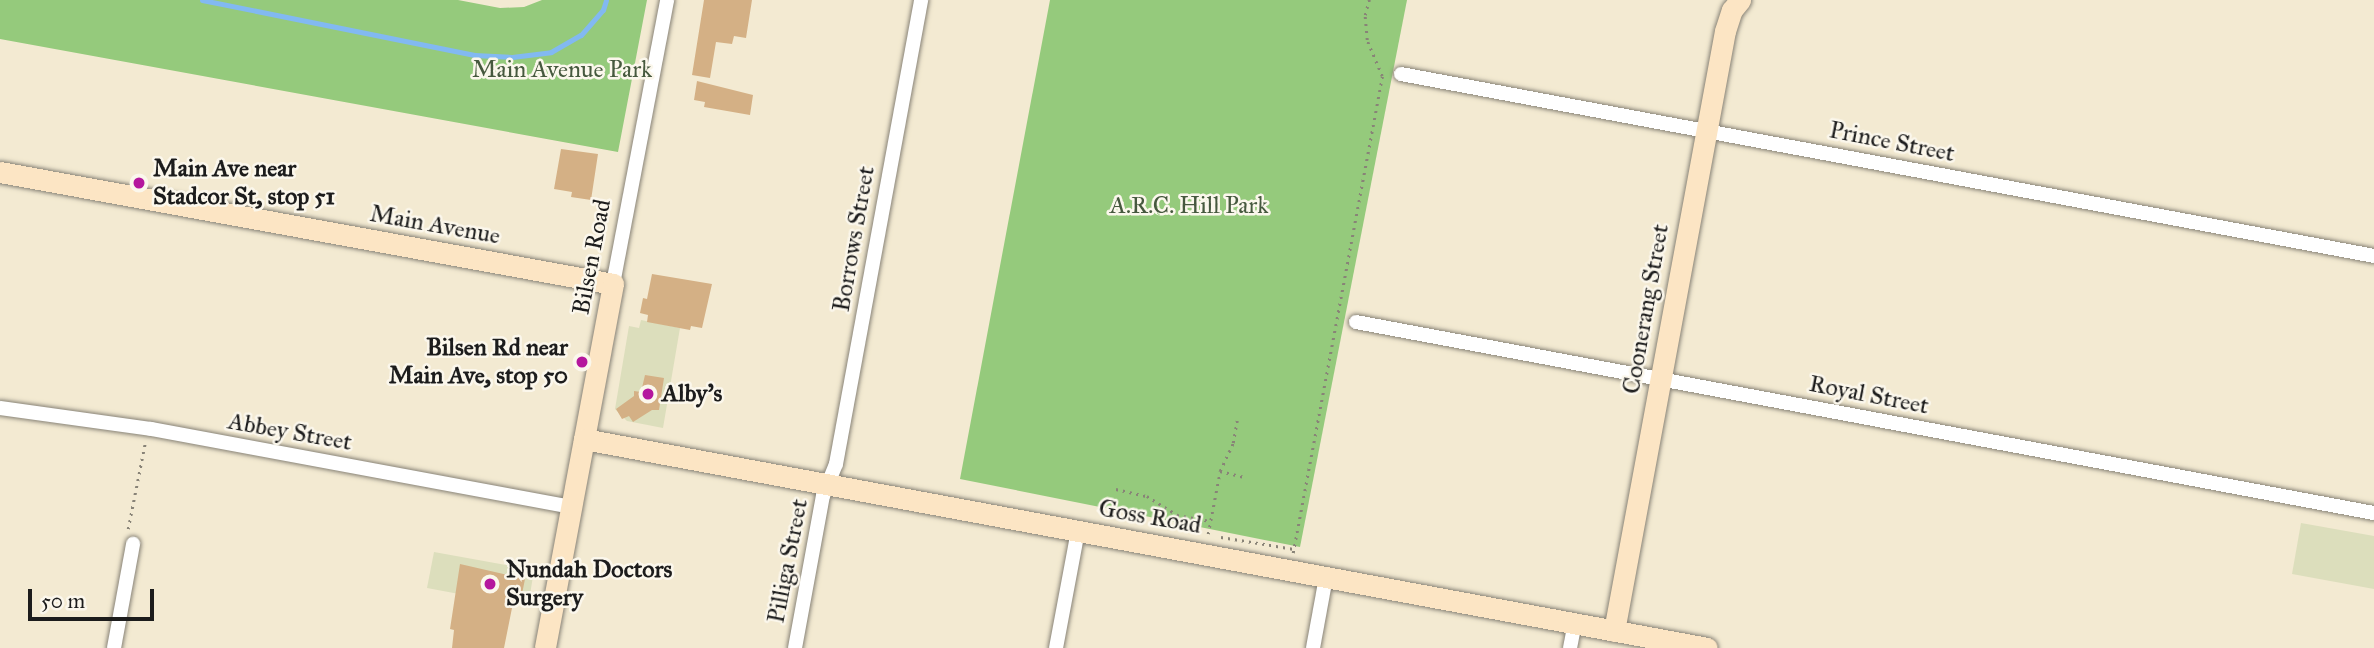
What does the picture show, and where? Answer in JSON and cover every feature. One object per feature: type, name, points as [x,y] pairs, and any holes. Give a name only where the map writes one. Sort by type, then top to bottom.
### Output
[{"type":"street","name":"Bilsen Road","points":[[545,648],[667,0]]},
{"type":"street","name":"Borrows Street","points":[[828,484],[836,464],[920,0]]},
{"type":"street","name":"Coonerang Street","points":[[1614,631],[1728,19],[1740,0]]},
{"type":"street","name":"Prince Street","points":[[1401,74],[2374,256]]},
{"type":"street","name":"Main Avenue","points":[[0,172],[613,284]]},
{"type":"street","name":"Royal Street","points":[[1356,322],[2374,513]]},
{"type":"street","name":"Abbey Street","points":[[0,408],[151,429],[571,508]]},
{"type":"street","name":"Goss Road","points":[[584,439],[1078,530],[1292,559],[1326,577],[1707,648]]},
{"type":"street","name":"Pilliga Street","points":[[795,648],[823,496],[828,484]]},
{"type":"street","points":[[1056,648],[1078,530]]},
{"type":"street","points":[[114,648],[133,544]]},
{"type":"street","points":[[1313,648],[1326,577]]},
{"type":"street","points":[[1570,648],[1575,623]]},
{"type":"path","points":[[1237,420],[1233,443],[1220,471],[1208,534],[1292,559],[1382,76],[1367,40],[1365,15],[1369,0]]},
{"type":"path","points":[[133,544],[127,536],[140,453],[151,429]]},
{"type":"path","points":[[1220,471],[1244,477]]},
{"type":"path","points":[[1116,489],[1147,496],[1177,515],[1210,521]]},
{"type":"shaded area","points":[[641,320],[680,328],[663,428],[627,421],[615,409],[629,326],[639,328]]},
{"type":"shaded area","points":[[2301,523],[2374,536],[2374,589],[2292,574]]},
{"type":"shaded area","points":[[434,552],[534,570],[528,607],[427,588]]},
{"type":"green space","name":"Main Avenue Park","points":[[0,0],[458,0],[500,8],[524,7],[542,0],[647,0],[618,152],[0,39]]},
{"type":"green space","name":"A.R.C. Hill Park","points":[[1050,0],[1407,0],[1300,547],[960,479]]},
{"type":"building","points":[[704,0],[752,0],[746,38],[734,36],[732,44],[716,42],[710,78],[692,75]]},
{"type":"building","points":[[697,81],[753,95],[750,115],[704,107],[705,102],[694,100]]},
{"type":"building","points":[[561,149],[598,154],[591,200],[571,197],[572,192],[554,189]]},
{"type":"building","points":[[652,274],[712,284],[702,328],[691,326],[690,330],[647,322],[648,315],[640,313],[643,298],[647,299]]},
{"type":"building","name":"Alby's","points":[[645,375],[664,378],[659,410],[652,410],[633,422],[629,416],[622,419],[616,409],[634,396],[634,391],[641,392]]},
{"type":"building","points":[[460,564],[525,579],[522,594],[515,593],[504,648],[452,648],[454,630],[450,629]]},
{"type":"waterway","points":[[202,0],[474,55],[512,57],[551,52],[581,35],[603,10],[606,0]]},
{"type":"place","name":"Main Ave near Stadcor St, stop 51","points":[[139,183]]},
{"type":"place","name":"Bilsen Rd near Main Ave, stop 50","points":[[582,362]]},
{"type":"place","name":"Alby's","points":[[648,394]]},
{"type":"place","name":"Nundah Doctors Surgery","points":[[490,584]]}]
